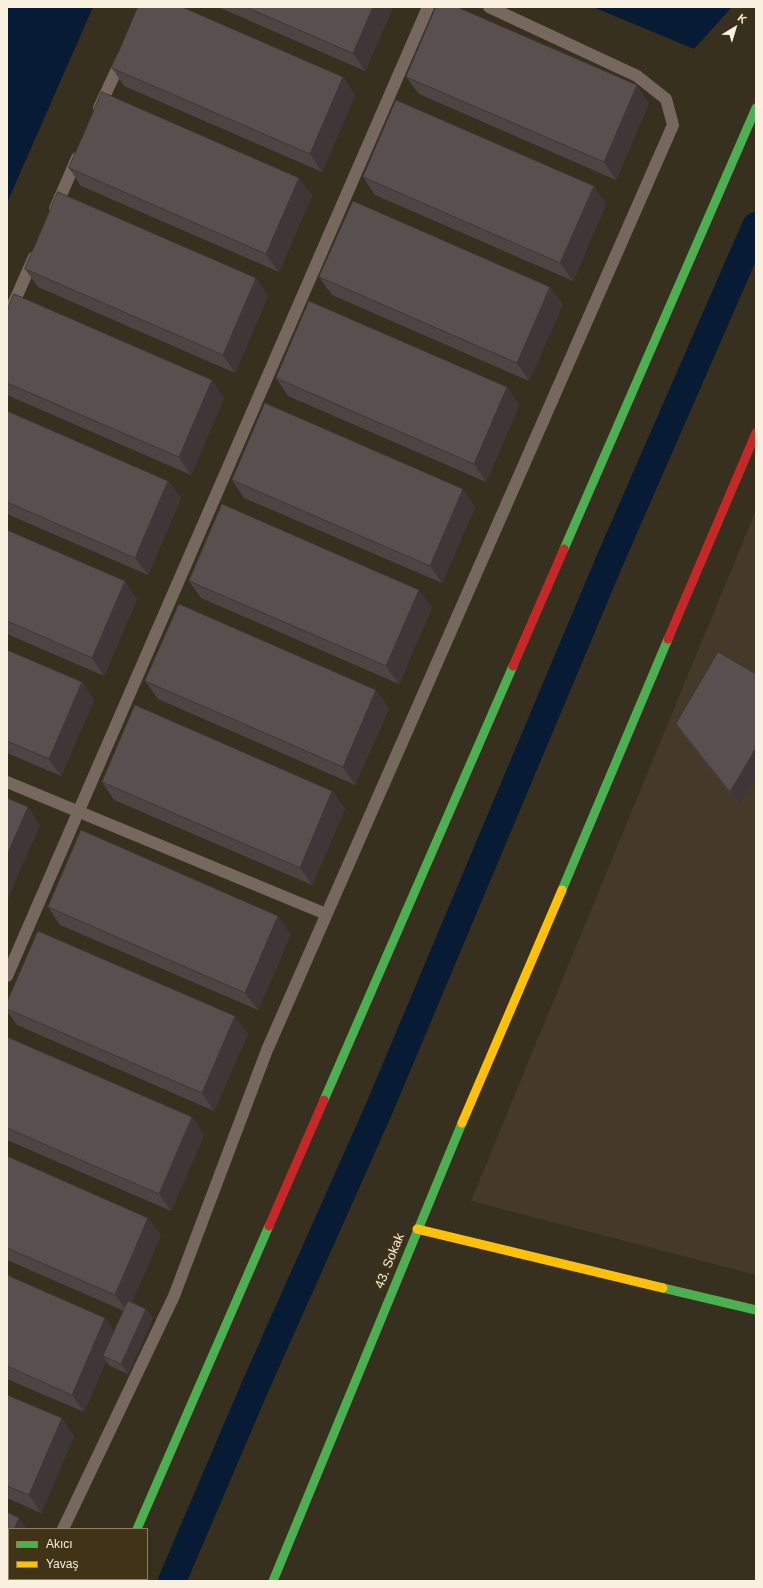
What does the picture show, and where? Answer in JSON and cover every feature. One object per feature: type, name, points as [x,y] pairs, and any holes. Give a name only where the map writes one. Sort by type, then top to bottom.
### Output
[{"type":"street","points":[[137,1528],[756,108]]},
{"type":"street","points":[[417,1230],[756,433]]},
{"type":"street","name":"43. Sokak","points":[[273,1581],[417,1230],[756,1310]]},
{"type":"lane","points":[[7,976],[428,7]]},
{"type":"lane","points":[[63,1528],[174,1296],[266,1050],[673,126],[666,99],[637,76],[489,7]]},
{"type":"lane","points":[[96,116],[128,43]]},
{"type":"lane","points":[[52,217],[83,144]]},
{"type":"lane","points":[[7,318],[39,246]]},
{"type":"lane","points":[[7,782],[326,914]]},
{"type":"shaded area","points":[[756,510],[756,1275],[471,1201]]},
{"type":"water","points":[[7,7],[93,7],[7,203]]},
{"type":"water","points":[[593,7],[732,7],[694,49]]},
{"type":"building","points":[[138,7],[182,7],[343,77],[310,154],[112,68]]},
{"type":"building","points":[[246,7],[373,7],[353,53]]},
{"type":"building","points":[[436,7],[457,7],[637,85],[604,162],[406,77]]},
{"type":"building","points":[[102,92],[299,178],[266,254],[69,168]]},
{"type":"building","points":[[396,100],[594,186],[560,263],[363,177]]},
{"type":"building","points":[[58,192],[256,278],[223,355],[25,269]]},
{"type":"building","points":[[353,201],[550,287],[517,363],[319,277]]},
{"type":"building","points":[[14,294],[212,380],[179,457],[7,383],[7,311]]},
{"type":"building","points":[[309,301],[507,387],[474,464],[276,378]]},
{"type":"building","points":[[265,403],[463,489],[430,566],[232,480]]},
{"type":"building","points":[[7,411],[168,481],[135,558],[7,502]]},
{"type":"building","points":[[222,504],[419,590],[386,666],[189,581]]},
{"type":"building","points":[[7,530],[125,581],[92,658],[7,621]]},
{"type":"building","points":[[179,604],[376,690],[343,767],[145,681]]},
{"type":"building","points":[[7,650],[82,682],[49,759],[7,741]]},
{"type":"building","points":[[718,652],[756,674],[756,748],[730,792],[676,724]]},
{"type":"building","points":[[135,705],[332,791],[300,868],[102,782]]},
{"type":"building","points":[[7,798],[28,807],[7,855]]},
{"type":"building","points":[[81,830],[278,916],[245,993],[48,907]]},
{"type":"building","points":[[38,931],[235,1016],[202,1093],[7,1009],[7,1002]]},
{"type":"building","points":[[7,1037],[192,1117],[159,1194],[7,1128]]},
{"type":"building","points":[[7,1156],[148,1218],[115,1295],[7,1248]]},
{"type":"building","points":[[7,1275],[105,1318],[72,1395],[7,1366]]},
{"type":"building","points":[[128,1301],[146,1309],[121,1364],[103,1356]]},
{"type":"building","points":[[7,1395],[62,1418],[29,1495],[7,1486]]},
{"type":"building","points":[[7,1512],[19,1518],[14,1528],[8,1528],[7,1546]]},
{"type":"waterway","points":[[172,1581],[255,1387],[379,1109],[610,560],[756,226]]},
{"type":"traffic: fast","points":[[564,549],[756,108]]},
{"type":"traffic: fast","points":[[562,890],[668,639]]},
{"type":"traffic: fast","points":[[324,1100],[513,666]]},
{"type":"traffic: fast","points":[[273,1581],[462,1123]]},
{"type":"traffic: fast","points":[[137,1528],[269,1226]]},
{"type":"traffic: fast","points":[[663,1288],[756,1310]]},
{"type":"traffic: slow","points":[[462,1123],[562,890]]},
{"type":"traffic: slow","points":[[417,1229],[663,1288]]},
{"type":"traffic: jam","points":[[668,639],[756,433]]},
{"type":"traffic: jam","points":[[513,666],[564,549]]},
{"type":"traffic: jam","points":[[269,1226],[324,1100]]}]
